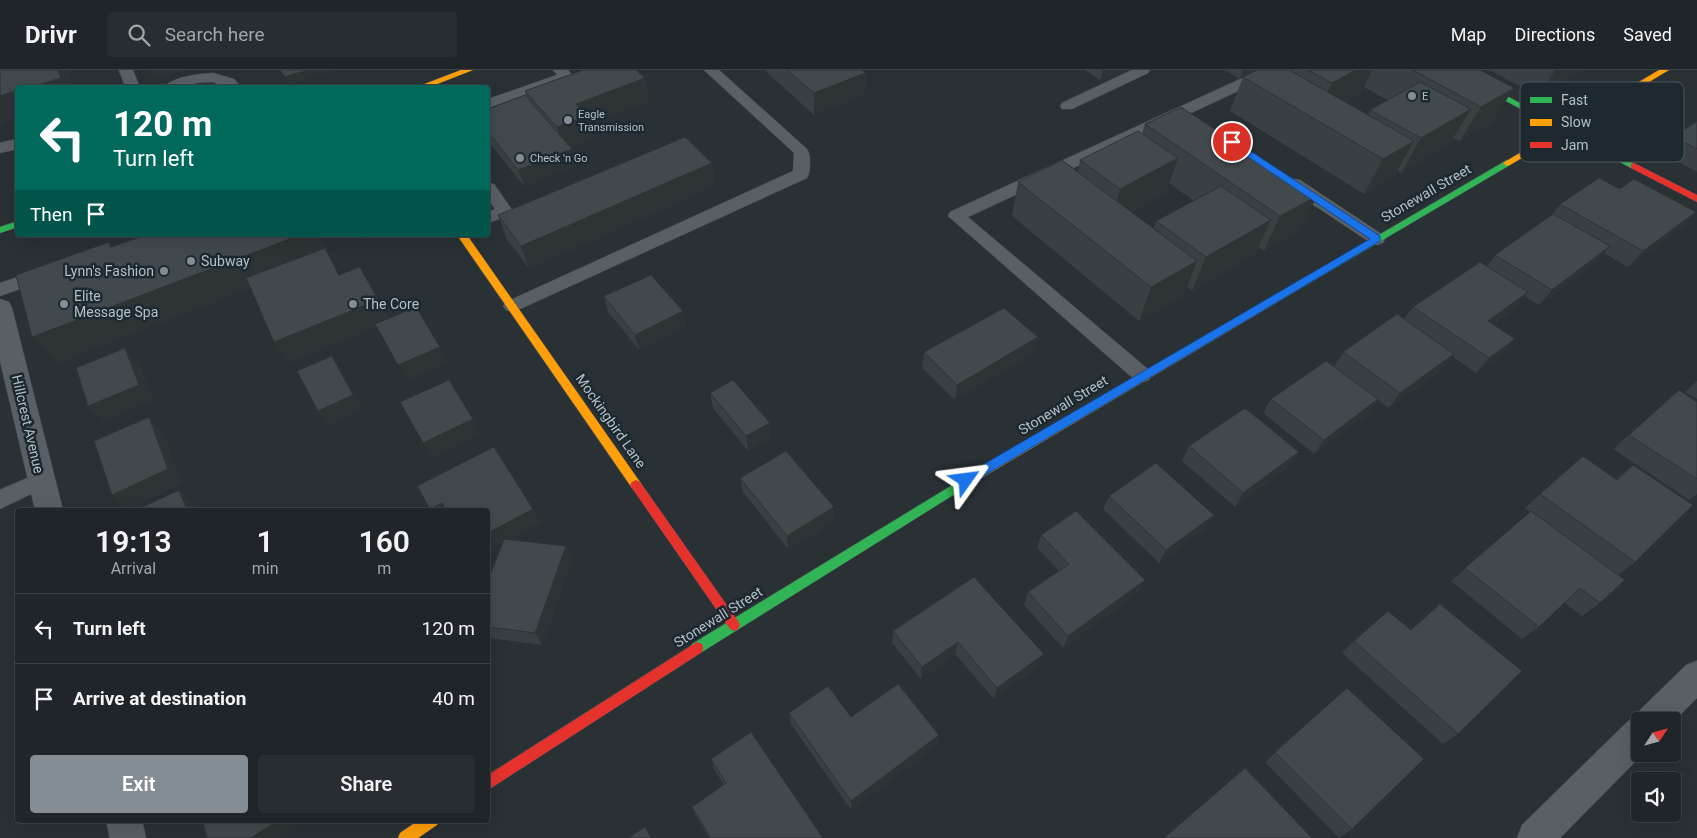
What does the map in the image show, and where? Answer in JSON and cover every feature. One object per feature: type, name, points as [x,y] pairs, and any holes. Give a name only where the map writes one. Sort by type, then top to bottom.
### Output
[{"type":"street","points":[[448,83],[466,70]]},
{"type":"street","points":[[1452,70],[1520,106]]},
{"type":"street","name":"Stonewall Street","points":[[1645,82],[1666,70]]},
{"type":"street","name":"Stonewall Street","points":[[490,782],[579,722],[966,480],[1142,375],[1520,155]]},
{"type":"street","points":[[1627,162],[1697,199]]},
{"type":"street","points":[[0,230],[15,225]]},
{"type":"street","name":"Mockingbird Lane","points":[[463,237],[734,625]]},
{"type":"street","name":"Hillcrest Avenue","points":[[0,308],[48,508]]},
{"type":"street","points":[[1661,712],[1697,676]]},
{"type":"street","points":[[1535,838],[1631,742]]},
{"type":"street","points":[[125,823],[128,838]]},
{"type":"street","points":[[405,838],[428,823]]},
{"type":"lane","points":[[126,70],[132,85]]},
{"type":"lane","points":[[490,103],[566,76],[560,70]]},
{"type":"lane","points":[[512,306],[801,174],[802,152],[711,70]]},
{"type":"lane","points":[[1067,106],[1143,70]]},
{"type":"lane","points":[[1142,375],[956,216],[1272,70]]},
{"type":"lane","points":[[179,85],[212,75],[225,77],[232,85]]},
{"type":"lane","points":[[1185,110],[1201,121]]},
{"type":"lane","points":[[0,148],[15,145]]},
{"type":"lane","points":[[1284,177],[1377,239]]},
{"type":"lane","points":[[490,191],[505,211],[490,217]]},
{"type":"lane","points":[[0,290],[54,271]]},
{"type":"lane","points":[[0,500],[41,480]]},
{"type":"building","points":[[0,70],[58,70],[61,78],[38,85],[15,85],[15,91],[0,96]]},
{"type":"building","points":[[280,70],[307,70],[285,77]]},
{"type":"building","points":[[583,70],[636,70],[645,78],[576,104],[587,116],[557,127],[525,91]]},
{"type":"building","points":[[787,70],[862,70],[865,73],[814,93]]},
{"type":"building","points":[[1257,70],[1289,70],[1414,141],[1383,159],[1243,77]]},
{"type":"building","points":[[1308,70],[1356,70],[1332,83]]},
{"type":"building","points":[[1413,70],[1480,70],[1514,88],[1481,107]]},
{"type":"building","points":[[1420,82],[1471,109],[1421,138],[1370,110]]},
{"type":"building","points":[[525,95],[572,149],[518,170],[490,135],[490,108]]},
{"type":"building","points":[[1181,107],[1317,196],[1280,216],[1145,124]]},
{"type":"building","points":[[1697,121],[1697,149],[1684,142],[1684,130]]},
{"type":"building","points":[[1138,131],[1178,158],[1120,189],[1080,160]]},
{"type":"building","points":[[685,137],[712,163],[521,246],[498,215]]},
{"type":"building","points":[[1062,160],[1197,261],[1151,287],[1018,182]]},
{"type":"building","points":[[1599,178],[1620,189],[1634,179],[1696,212],[1643,251],[1560,204]]},
{"type":"building","points":[[1221,186],[1271,220],[1206,257],[1156,221]]},
{"type":"building","points":[[1553,214],[1610,246],[1552,290],[1495,255]]},
{"type":"building","points":[[140,237],[295,237],[32,337],[16,275],[109,242],[111,247]]},
{"type":"building","points":[[325,248],[339,275],[360,267],[378,300],[274,342],[246,278]]},
{"type":"building","points":[[1480,262],[1528,292],[1488,321],[1515,339],[1489,358],[1413,307]]},
{"type":"building","points":[[651,275],[683,311],[635,335],[604,296]]},
{"type":"building","points":[[416,307],[440,347],[398,365],[375,324]]},
{"type":"building","points":[[1004,308],[1038,337],[957,385],[924,352]]},
{"type":"building","points":[[1397,314],[1454,354],[1400,393],[1343,352]]},
{"type":"building","points":[[125,348],[139,385],[88,406],[76,368]]},
{"type":"building","points":[[332,356],[353,395],[318,411],[297,371]]},
{"type":"building","points":[[1326,361],[1378,399],[1324,440],[1271,399]]},
{"type":"building","points":[[449,380],[473,419],[423,443],[400,402]]},
{"type":"building","points":[[733,380],[770,423],[746,436],[710,393]]},
{"type":"building","points":[[1679,390],[1697,402],[1697,479],[1629,435]]},
{"type":"building","points":[[1245,408],[1299,452],[1243,493],[1189,446]]},
{"type":"building","points":[[149,417],[168,469],[112,495],[94,441]]},
{"type":"building","points":[[494,447],[533,509],[490,532],[490,508],[445,508],[442,503],[429,508],[417,486]]},
{"type":"building","points":[[786,451],[834,507],[787,536],[740,478]]},
{"type":"building","points":[[1583,456],[1617,480],[1633,465],[1693,505],[1635,562],[1540,494]]},
{"type":"building","points":[[1156,463],[1214,515],[1166,550],[1109,496]]},
{"type":"building","points":[[179,490],[186,508],[140,508]]},
{"type":"building","points":[[1076,511],[1145,580],[1068,636],[1028,592],[1069,564],[1041,535]]},
{"type":"building","points":[[1531,511],[1625,580],[1600,603],[1580,588],[1539,627],[1465,568]]},
{"type":"building","points":[[504,539],[566,546],[535,633],[490,627],[490,575]]},
{"type":"building","points":[[974,577],[1044,654],[997,688],[958,642],[922,667],[893,631]]},
{"type":"building","points":[[1440,604],[1522,671],[1458,734],[1354,641],[1388,611],[1411,630]]},
{"type":"building","points":[[898,684],[939,735],[851,801],[789,713],[828,686],[851,717]]},
{"type":"building","points":[[1347,688],[1424,759],[1352,829],[1275,752]]},
{"type":"building","points":[[751,732],[823,838],[711,838],[692,807],[726,783],[711,759]]},
{"type":"building","points":[[1245,768],[1312,838],[1164,838]]},
{"type":"building","points":[[203,823],[275,823],[250,838],[207,838]]},
{"type":"building","points":[[645,827],[651,838],[628,838]]},
{"type":"traffic: fast","points":[[1452,70],[1520,106]]},
{"type":"traffic: fast","points":[[1626,162],[1634,166]]},
{"type":"traffic: fast","points":[[1293,289],[1507,163]]},
{"type":"traffic: fast","points":[[0,230],[15,225]]},
{"type":"traffic: fast","points":[[697,648],[959,486]]},
{"type":"traffic: slow","points":[[426,85],[469,70]]},
{"type":"traffic: slow","points":[[1645,82],[1665,70]]},
{"type":"traffic: slow","points":[[1507,163],[1520,155]]},
{"type":"traffic: slow","points":[[463,237],[636,485]]},
{"type":"traffic: slow","points":[[959,486],[1293,289]]},
{"type":"traffic: slow","points":[[405,838],[428,823]]},
{"type":"traffic: jam","points":[[1634,166],[1697,199]]},
{"type":"traffic: jam","points":[[636,485],[734,625]]},
{"type":"traffic: jam","points":[[490,782],[697,648]]},
{"type":"place","name":"E","points":[[1412,96]]},
{"type":"place","name":"Eagle Transmission","points":[[568,120]]},
{"type":"place","name":"Check 'n Go","points":[[520,158]]},
{"type":"place","name":"Subway","points":[[191,261]]},
{"type":"place","name":"Lynn's Fashion","points":[[164,271]]},
{"type":"place","name":"Elite Message Spa","points":[[64,304]]},
{"type":"place","name":"The Core","points":[[353,304]]},
{"type":"route","points":[[966,480],[1377,239],[1232,142]]}]
